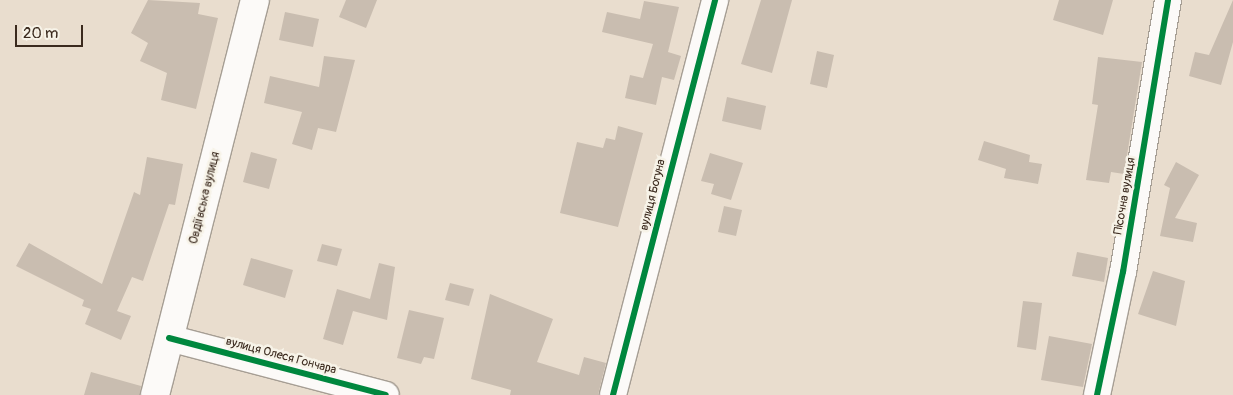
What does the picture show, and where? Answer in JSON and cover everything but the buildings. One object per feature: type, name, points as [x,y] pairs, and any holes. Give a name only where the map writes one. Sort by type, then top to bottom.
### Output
[{"type":"main road","name":"Овдіївська вулиця","points":[[155,395],[254,0]]},
{"type":"street","name":"вулиця Богуна","points":[[613,395],[715,0]]},
{"type":"street","name":"Пісочна вулиця","points":[[1097,395],[1123,272],[1168,0]]},
{"type":"street","name":"вулиця Олеся Гончара","points":[[169,338],[386,395]]},
{"type":"cycle path","points":[[613,395],[715,0]]},
{"type":"cycle path","points":[[1097,395],[1123,272],[1168,0]]},
{"type":"cycle path","points":[[169,338],[386,395]]}]
